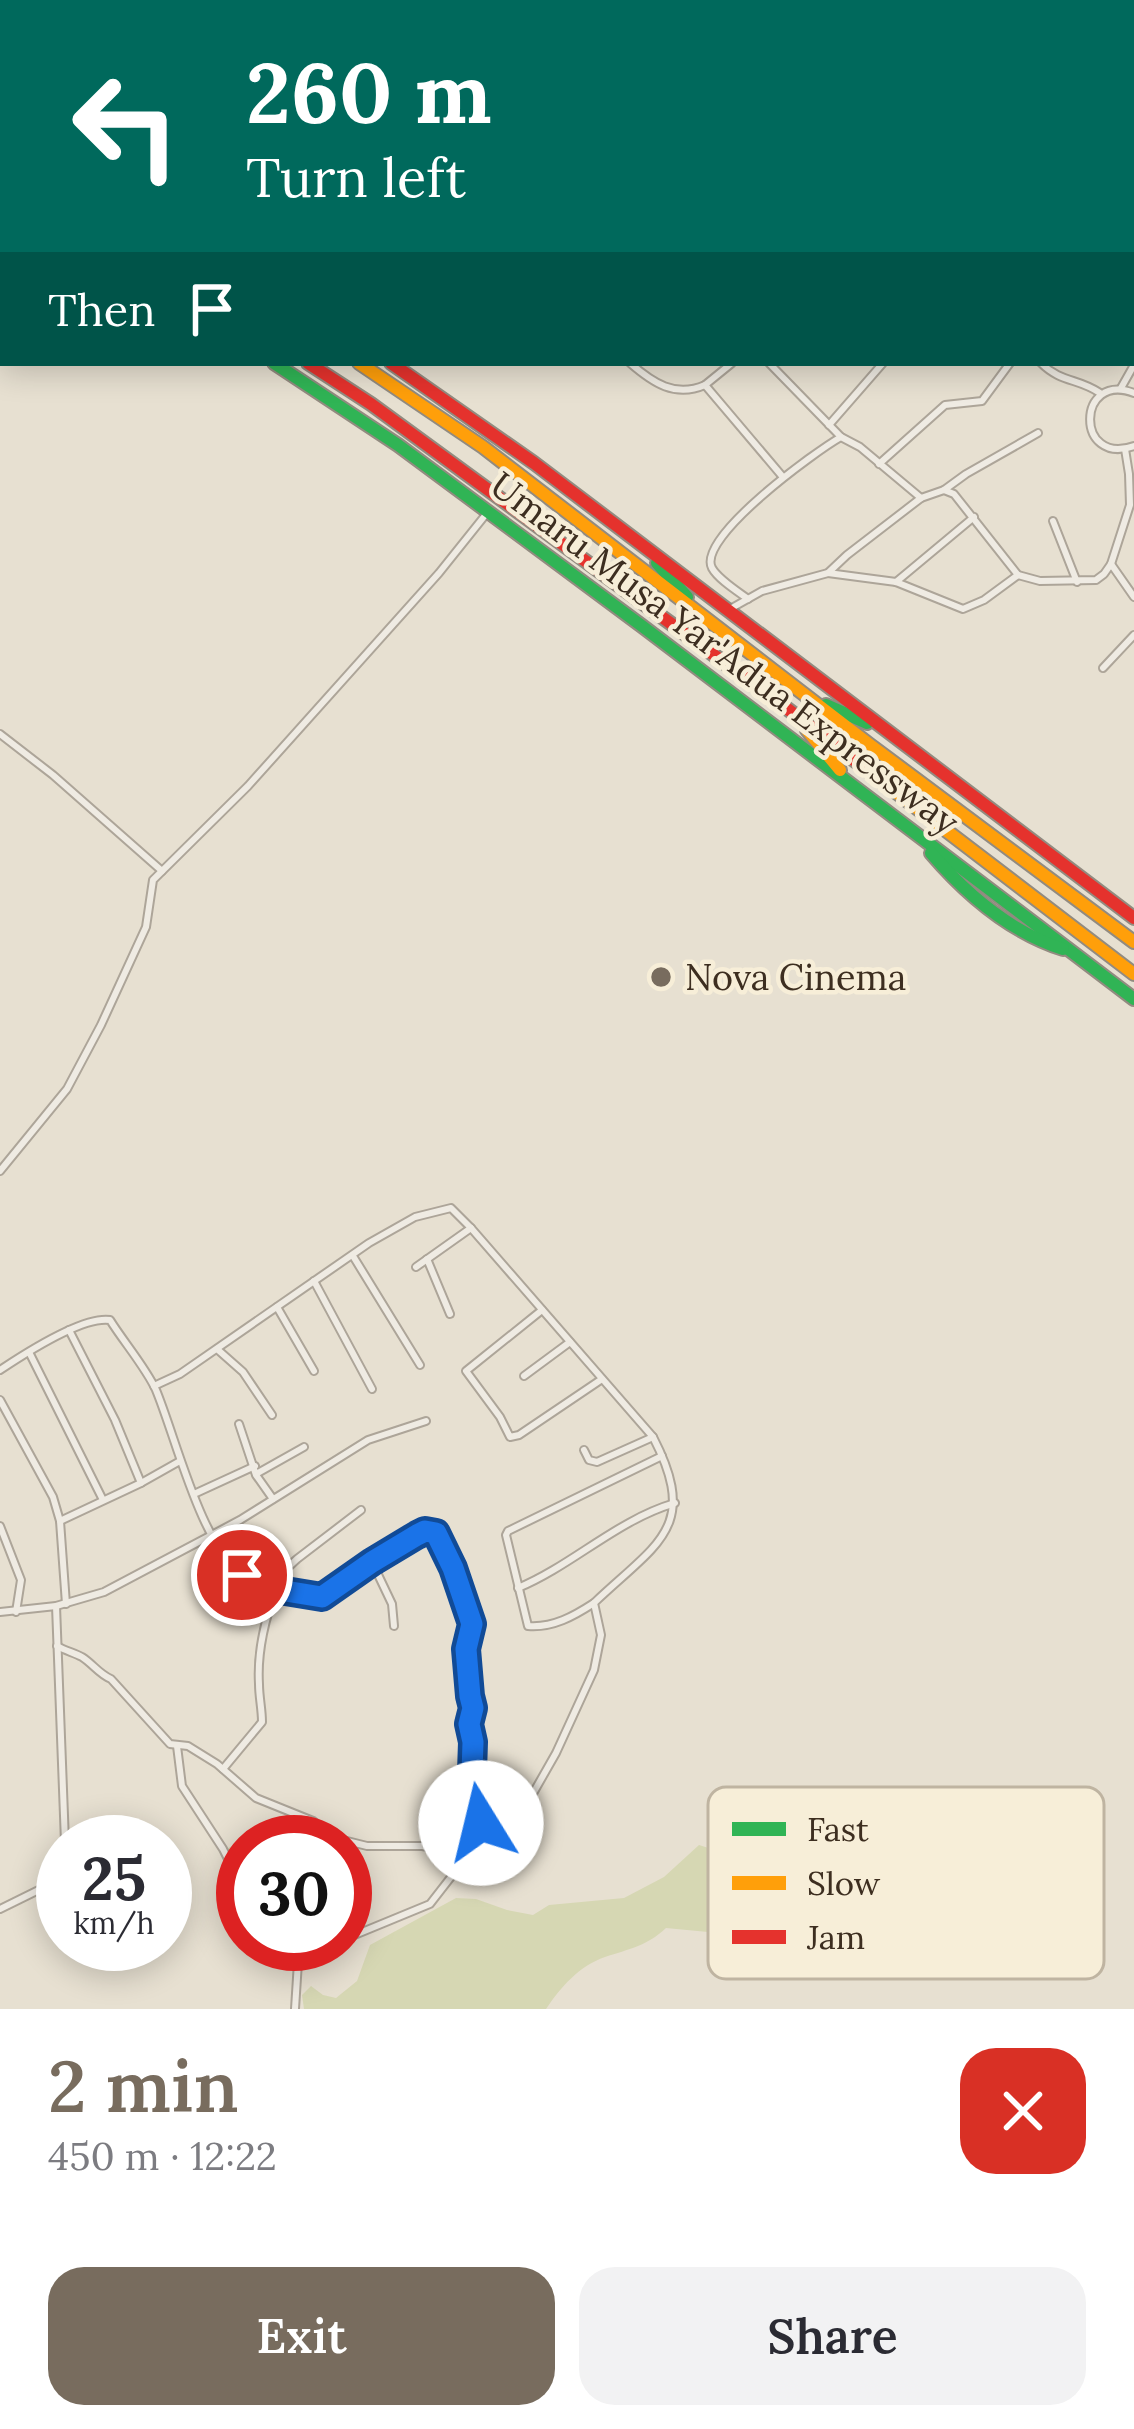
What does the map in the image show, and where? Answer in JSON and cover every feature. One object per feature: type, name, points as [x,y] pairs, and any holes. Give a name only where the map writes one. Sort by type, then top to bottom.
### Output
[{"type":"highway","name":"Umaru Musa Yar'Adua Expressway","points":[[279,366],[398,445],[1134,999]]},
{"type":"highway","name":"Umaru Musa Yar'Adua Expressway","points":[[313,366],[795,715],[1134,974]]},
{"type":"highway","name":"Umaru Musa Yar'Adua Expressway","points":[[362,366],[483,447],[1134,942]]},
{"type":"highway","name":"Umaru Musa Yar'Adua Expressway","points":[[395,366],[535,463],[1134,918]]},
{"type":"highway","points":[[639,542],[708,620]]},
{"type":"highway","points":[[601,597],[682,632]]},
{"type":"highway","points":[[806,696],[890,734]]},
{"type":"highway","points":[[795,715],[852,785]]},
{"type":"street","points":[[633,366],[645,376],[685,391],[705,385],[728,366]]},
{"type":"street","points":[[773,366],[841,437],[921,497]]},
{"type":"street","points":[[830,425],[881,366]]},
{"type":"street","points":[[878,464],[945,405],[982,401],[1008,366]]},
{"type":"street","points":[[1044,366],[1058,378],[1082,382],[1102,394]]},
{"type":"street","points":[[1121,389],[1133,366]]},
{"type":"street","points":[[705,385],[782,476]]},
{"type":"street","points":[[944,490],[954,494],[1018,575],[1040,581],[1096,580],[1111,564],[1130,505],[1129,447],[1105,446],[1091,431],[1090,411],[1102,394],[1121,389],[1134,393]]},
{"type":"street","points":[[828,574],[921,497],[944,490],[1038,434]]},
{"type":"street","points":[[748,599],[712,569],[715,543],[782,476],[841,437]]},
{"type":"street","points":[[0,1171],[67,1089],[131,964],[146,927],[153,880],[248,786],[488,513]]},
{"type":"street","points":[[896,582],[974,517]]},
{"type":"street","points":[[1053,520],[1077,582]]},
{"type":"street","points":[[1111,564],[1134,597]]},
{"type":"street","points":[[728,610],[762,591],[828,574],[896,582],[963,609],[984,601],[1018,575]]},
{"type":"street","points":[[1103,668],[1134,635]]},
{"type":"street","points":[[0,734],[162,871]]},
{"type":"street","points":[[154,1386],[181,1374],[352,1254],[415,1217],[451,1208],[653,1437],[662,1456],[674,1489],[670,1523],[661,1539],[594,1603],[566,1619],[528,1626],[506,1540],[508,1531],[662,1456]]},
{"type":"street","points":[[416,1267],[471,1228]]},
{"type":"street","points":[[352,1254],[420,1366]]},
{"type":"street","points":[[428,1258],[450,1313]]},
{"type":"street","points":[[314,1281],[372,1389]]},
{"type":"street","points":[[277,1306],[314,1371]]},
{"type":"street","points":[[542,1310],[466,1370],[510,1437],[602,1378]]},
{"type":"street","points":[[0,1370],[89,1321],[110,1320],[154,1386],[180,1460],[224,1558],[242,1575],[271,1588],[322,1597],[372,1562],[425,1531],[433,1531],[472,1624],[466,1649],[473,1708],[469,1724],[472,1772],[484,1791],[488,1819]]},
{"type":"street","points":[[70,1330],[141,1483]]},
{"type":"street","points":[[524,1376],[570,1342]]},
{"type":"street","points":[[216,1348],[243,1372],[272,1415]]},
{"type":"street","points":[[30,1354],[103,1500]]},
{"type":"street","points":[[0,1400],[53,1497],[60,1521],[66,1604]]},
{"type":"street","points":[[0,1612],[66,1604],[124,1583],[368,1440],[426,1421]]},
{"type":"street","points":[[239,1424],[255,1470],[273,1499]]},
{"type":"street","points":[[584,1450],[589,1460],[597,1462],[653,1437]]},
{"type":"street","points":[[194,1494],[304,1447]]},
{"type":"street","points":[[60,1521],[180,1460]]},
{"type":"street","points":[[518,1588],[550,1575],[648,1511],[675,1503]]},
{"type":"street","points":[[223,1768],[262,1722],[262,1636],[271,1588],[280,1573],[361,1510]]},
{"type":"street","points":[[0,1526],[20,1580],[16,1612]]},
{"type":"street","points":[[372,1562],[392,1604],[394,1626]]},
{"type":"street","points":[[372,1928],[430,1904],[451,1877],[474,1830],[488,1819],[527,1804],[594,1670],[601,1635],[594,1603]]},
{"type":"street","points":[[56,1606],[63,1815]]},
{"type":"street","points":[[57,1646],[78,1654],[111,1679],[165,1738],[223,1768],[256,1798],[313,1821],[335,1838],[367,1846],[422,1846],[459,1853]]},
{"type":"street","points":[[177,1747],[182,1786],[216,1837]]},
{"type":"street","points":[[0,1909],[36,1891]]},
{"type":"street","points":[[295,2009],[297,1971]]},
{"type":"green space","points":[[699,1845],[708,1848],[708,1932],[666,1928],[645,1943],[596,1961],[571,1978],[546,2009],[304,2009],[302,1995],[311,1986],[336,1998],[357,1981],[361,1971],[372,1971],[372,1944],[456,1898],[533,1915],[549,1905],[624,1898],[664,1877]]},
{"type":"traffic: fast","points":[[279,366],[398,445],[1134,999]]},
{"type":"traffic: fast","points":[[657,563],[687,597]]},
{"type":"traffic: fast","points":[[826,705],[867,723]]},
{"type":"traffic: fast","points":[[931,853],[991,910],[1025,933],[1063,949]]},
{"type":"traffic: slow","points":[[363,366],[483,447],[1134,942]]},
{"type":"traffic: slow","points":[[807,730],[840,770]]},
{"type":"traffic: slow","points":[[884,783],[1134,974]]},
{"type":"traffic: jam","points":[[313,366],[371,404],[884,783]]},
{"type":"traffic: jam","points":[[395,366],[534,463],[1134,918]]},
{"type":"place","name":"Nova Cinema","points":[[661,977]]},
{"type":"route","points":[[242,1575],[267,1588],[322,1597],[417,1535],[436,1533],[472,1624],[466,1649],[473,1708],[469,1724],[472,1772],[482,1785],[488,1819],[481,1823]]}]
